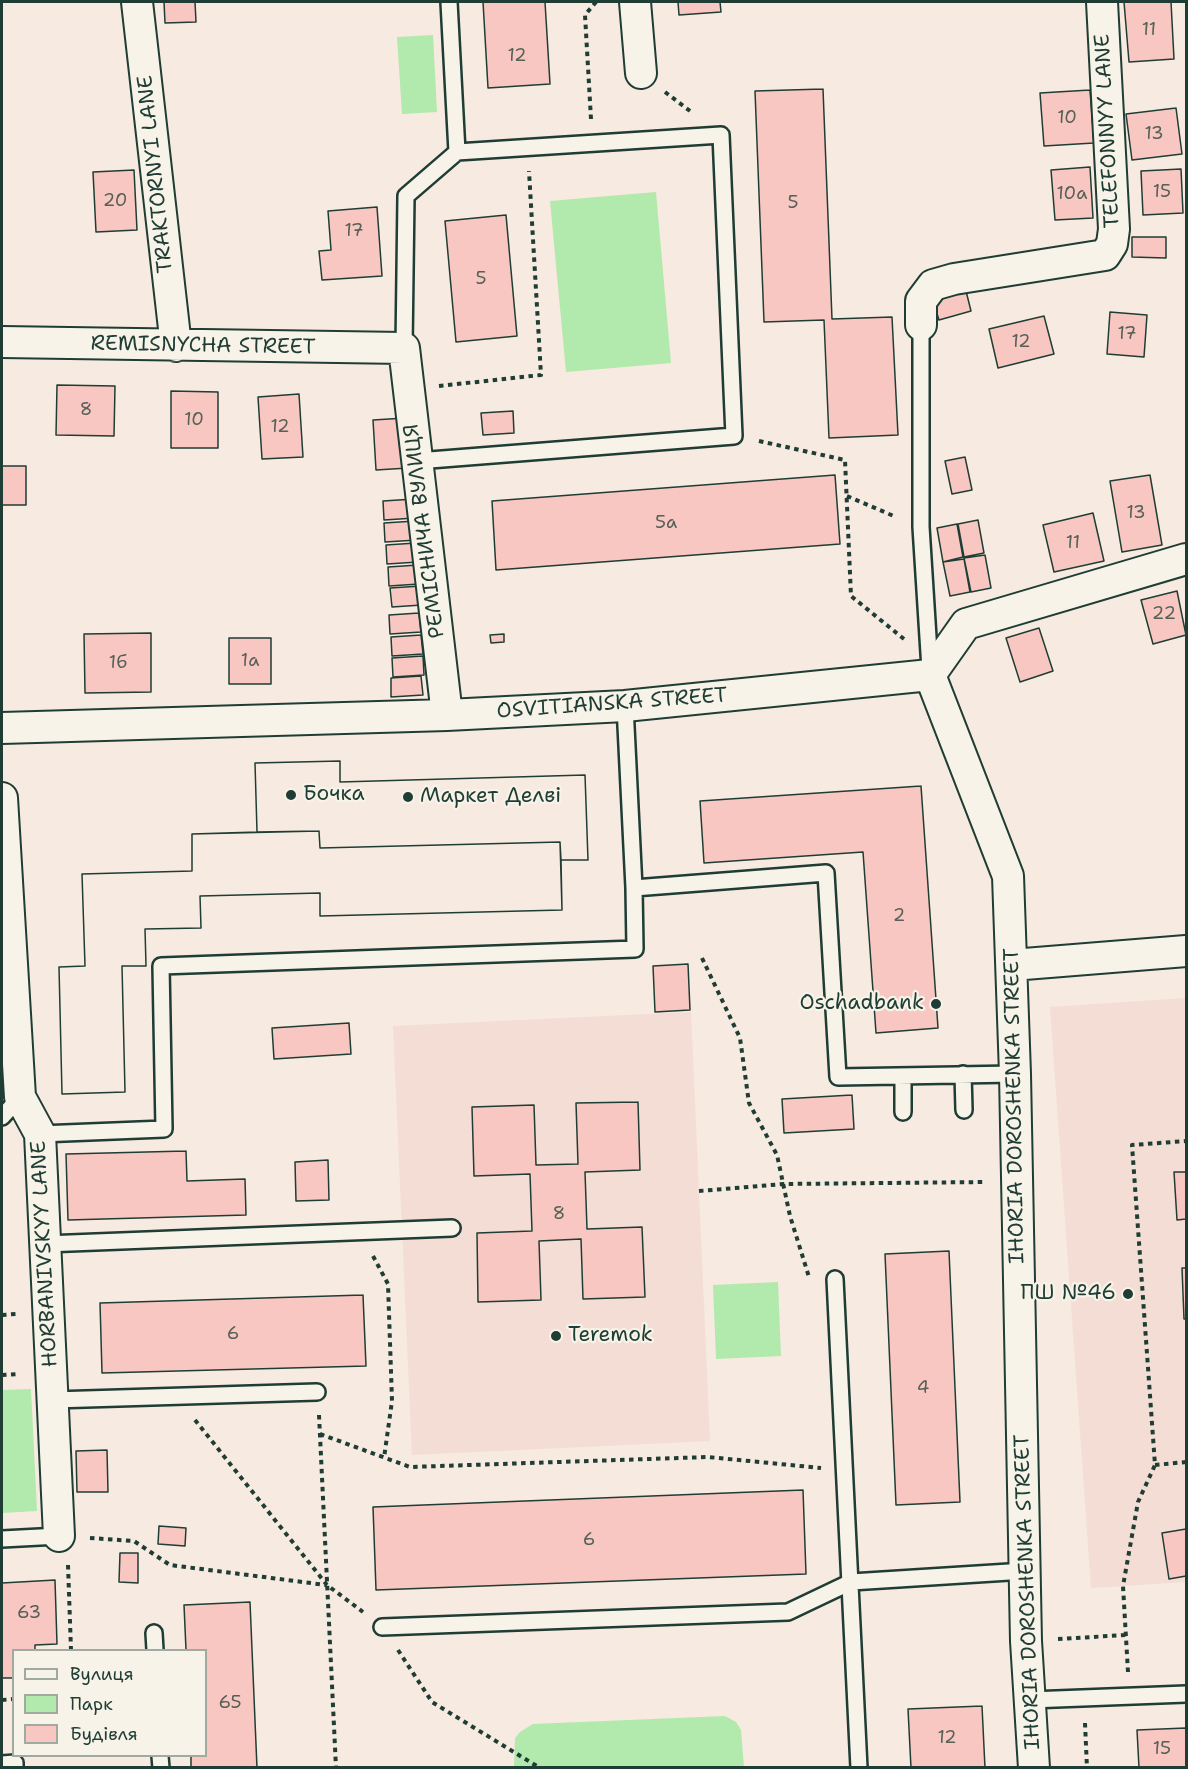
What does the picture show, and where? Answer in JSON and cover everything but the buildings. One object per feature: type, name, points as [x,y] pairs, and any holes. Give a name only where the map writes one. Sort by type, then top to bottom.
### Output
[{"type":"street","name":"TRAKTORNYI LANE","points":[[137,2],[176,346]]},
{"type":"street","points":[[635,2],[641,73]]},
{"type":"street","name":"TELEFONNYY LANE","points":[[921,325],[921,301],[933,285],[954,279],[1105,255],[1112,244],[1114,229],[1102,2]]},
{"type":"street","name":"REMISNYCHA STREET","points":[[2,342],[404,348]]},
{"type":"street","name":"РЕМІСНИЧА ВУЛИЦЯ","points":[[404,348],[447,715]]},
{"type":"street","points":[[919,676],[966,624],[1186,559]]},
{"type":"street","name":"OSVITIANSKA STREET","points":[[2,728],[447,715],[625,706],[919,676]]},
{"type":"street","name":"IHORIA DOROSHENKA STREET","points":[[919,676],[1008,876],[1015,1074],[1026,1641],[1034,1767]]},
{"type":"street","name":"HORBANIVSKYY LANE","points":[[2,798],[11,1107],[40,1134],[59,1536]]},
{"type":"street","points":[[1012,964],[1186,951]]},
{"type":"lane","points":[[450,2],[457,152]]},
{"type":"lane","points":[[404,348],[406,196],[457,152],[721,135],[734,436],[417,461]]},
{"type":"lane","points":[[919,676],[921,325]]},
{"type":"lane","points":[[40,1134],[164,1129],[161,966],[635,949],[625,706]]},
{"type":"lane","points":[[634,888],[826,873],[838,1077],[1015,1074]]},
{"type":"lane","points":[[963,1074],[964,1110]]},
{"type":"lane","points":[[903,1076],[903,1112]]},
{"type":"lane","points":[[45,1244],[452,1228]]},
{"type":"lane","points":[[835,1279],[859,1767]]},
{"type":"lane","points":[[53,1400],[317,1392]]},
{"type":"lane","points":[[2,1539],[59,1536]]},
{"type":"lane","points":[[382,1627],[788,1612],[851,1582],[1025,1571]]},
{"type":"lane","points":[[154,1633],[155,1649]]},
{"type":"lane","points":[[1030,1701],[1186,1694]]},
{"type":"lane","points":[[2,1764],[15,1763],[15,1767]]},
{"type":"path","points":[[593,143],[585,15],[596,2]]},
{"type":"path","points":[[641,73],[721,135]]},
{"type":"path","points":[[408,389],[541,375],[528,148]]},
{"type":"path","points":[[734,436],[845,460],[852,596],[905,640],[919,676]]},
{"type":"path","points":[[847,496],[921,527]]},
{"type":"path","points":[[702,958],[740,1038],[749,1103],[777,1155],[790,1216],[810,1280]]},
{"type":"path","points":[[1129,1696],[1123,1586],[1138,1502],[1155,1465],[1132,1145],[1186,1141]]},
{"type":"path","points":[[699,1191],[784,1184],[990,1182]]},
{"type":"path","points":[[360,1232],[388,1284],[392,1401],[384,1458]]},
{"type":"path","points":[[317,1392],[336,1767]]},
{"type":"path","points":[[176,1396],[327,1585],[382,1627],[432,1702],[540,1767]]},
{"type":"path","points":[[320,1434],[410,1467],[708,1457],[846,1471]]},
{"type":"path","points":[[1155,1465],[1186,1462]]},
{"type":"path","points":[[59,1536],[134,1541],[170,1565],[327,1585]]},
{"type":"path","points":[[59,1536],[67,1548],[71,1649]]},
{"type":"path","points":[[1026,1641],[1126,1635]]},
{"type":"path","points":[[1084,1698],[1087,1767]]},
{"type":"shaded area","name":"ПШ №46","points":[[1186,998],[1186,1582],[1091,1588],[1050,1007]]},
{"type":"shaded area","name":"Teremok","points":[[691,1012],[710,1441],[412,1455],[393,1026]]},
{"type":"green space","points":[[433,35],[437,112],[402,114],[397,37]]},
{"type":"green space","points":[[656,192],[671,363],[566,372],[550,201]]},
{"type":"green space","points":[[778,1282],[781,1356],[716,1359],[713,1285]]},
{"type":"green space","points":[[31,1389],[37,1511],[2,1513],[2,1390]]},
{"type":"green space","points":[[725,1716],[736,1722],[741,1730],[744,1767],[514,1767],[515,1738],[533,1724]]},
{"type":"place","name":"Бочка","points":[[291,795]]},
{"type":"place","name":"Маркет Делві","points":[[408,797]]},
{"type":"place","name":"Oschadbank","points":[[936,1004]]},
{"type":"place","name":"ПШ №46","points":[[1128,1294]]},
{"type":"place","name":"Teremok","points":[[556,1336]]}]
